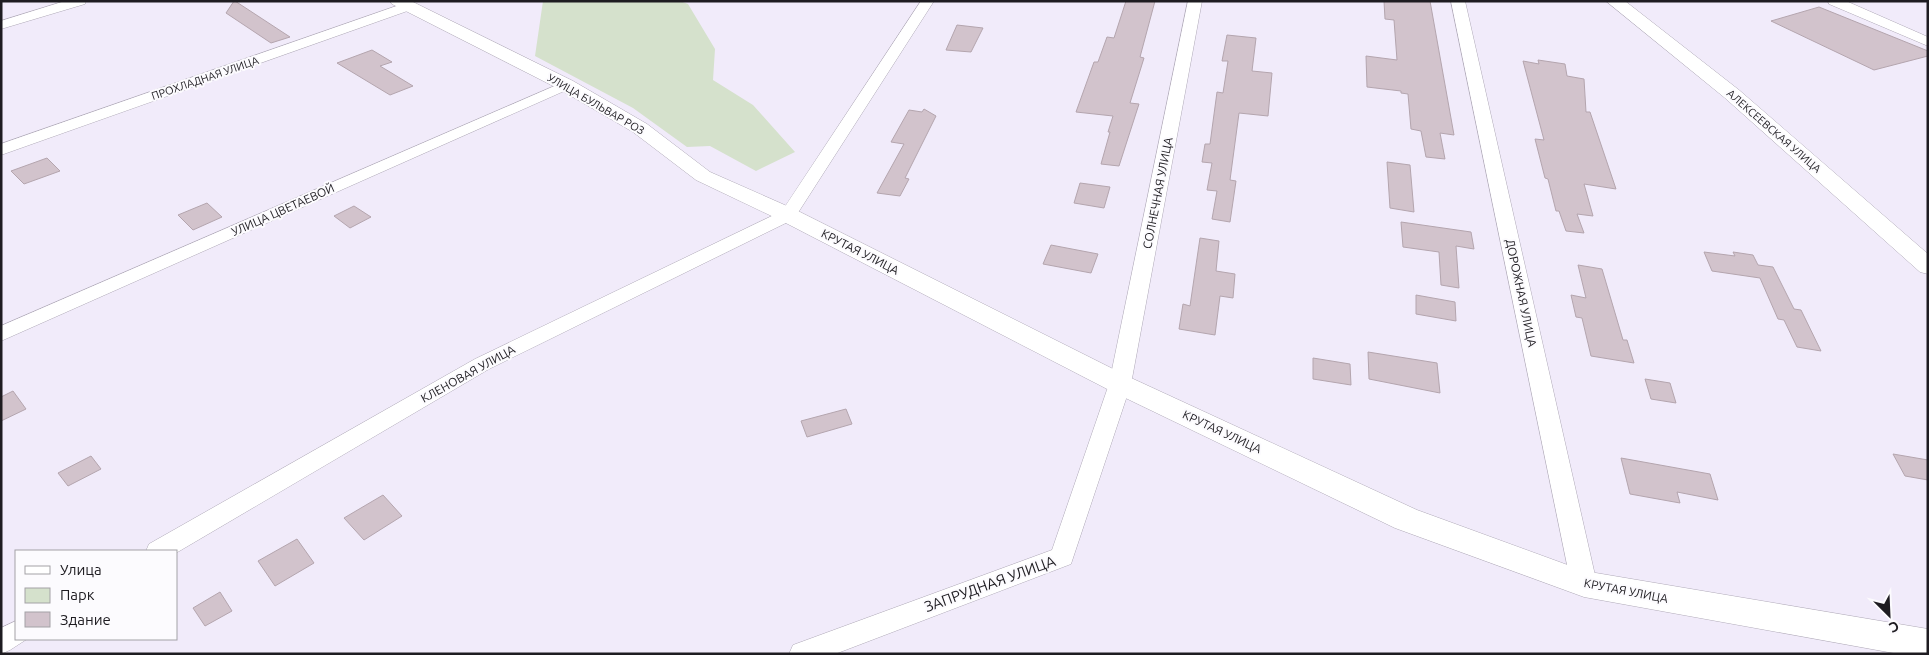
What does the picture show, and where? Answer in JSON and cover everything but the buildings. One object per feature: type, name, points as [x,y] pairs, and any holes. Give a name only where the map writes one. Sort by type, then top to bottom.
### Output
[{"type":"street","points":[[1,25],[80,1]]},
{"type":"street","points":[[788,215],[928,1]]},
{"type":"street","name":"СОЛНЕЧНАЯ УЛИЦА","points":[[1120,384],[1195,1]]},
{"type":"street","name":"ДОРОЖНАЯ УЛИЦА","points":[[1458,1],[1584,584]]},
{"type":"street","name":"АЛЕКСЕЕВСКАЯ УЛИЦА","points":[[1614,1],[1732,94],[1928,267]]},
{"type":"street","points":[[1834,1],[1928,42]]},
{"type":"street","name":"УЛИЦА БУЛЬВАР РОЗ","points":[[403,4],[566,86],[640,128],[703,176],[788,215]]},
{"type":"street","name":"ПРОХЛАДНАЯ УЛИЦА","points":[[1,150],[403,4]]},
{"type":"street","name":"УЛИЦА ЦВЕТАЕВОЙ","points":[[1,334],[566,86]]},
{"type":"street","name":"КРУТАЯ УЛИЦА","points":[[788,215],[1120,384],[1406,519],[1584,584],[1928,644]]},
{"type":"street","name":"КЛЕНОВАЯ УЛИЦА","points":[[160,550],[482,364],[788,215]]},
{"type":"street","name":"ЗАПРУДНАЯ УЛИЦА","points":[[802,654],[1062,557],[1120,384]]},
{"type":"street","points":[[1,642],[15,634]]},
{"type":"green space","points":[[543,1],[680,1],[688,4],[715,49],[713,80],[753,105],[795,152],[756,171],[710,146],[687,147],[633,108],[535,56]]}]
